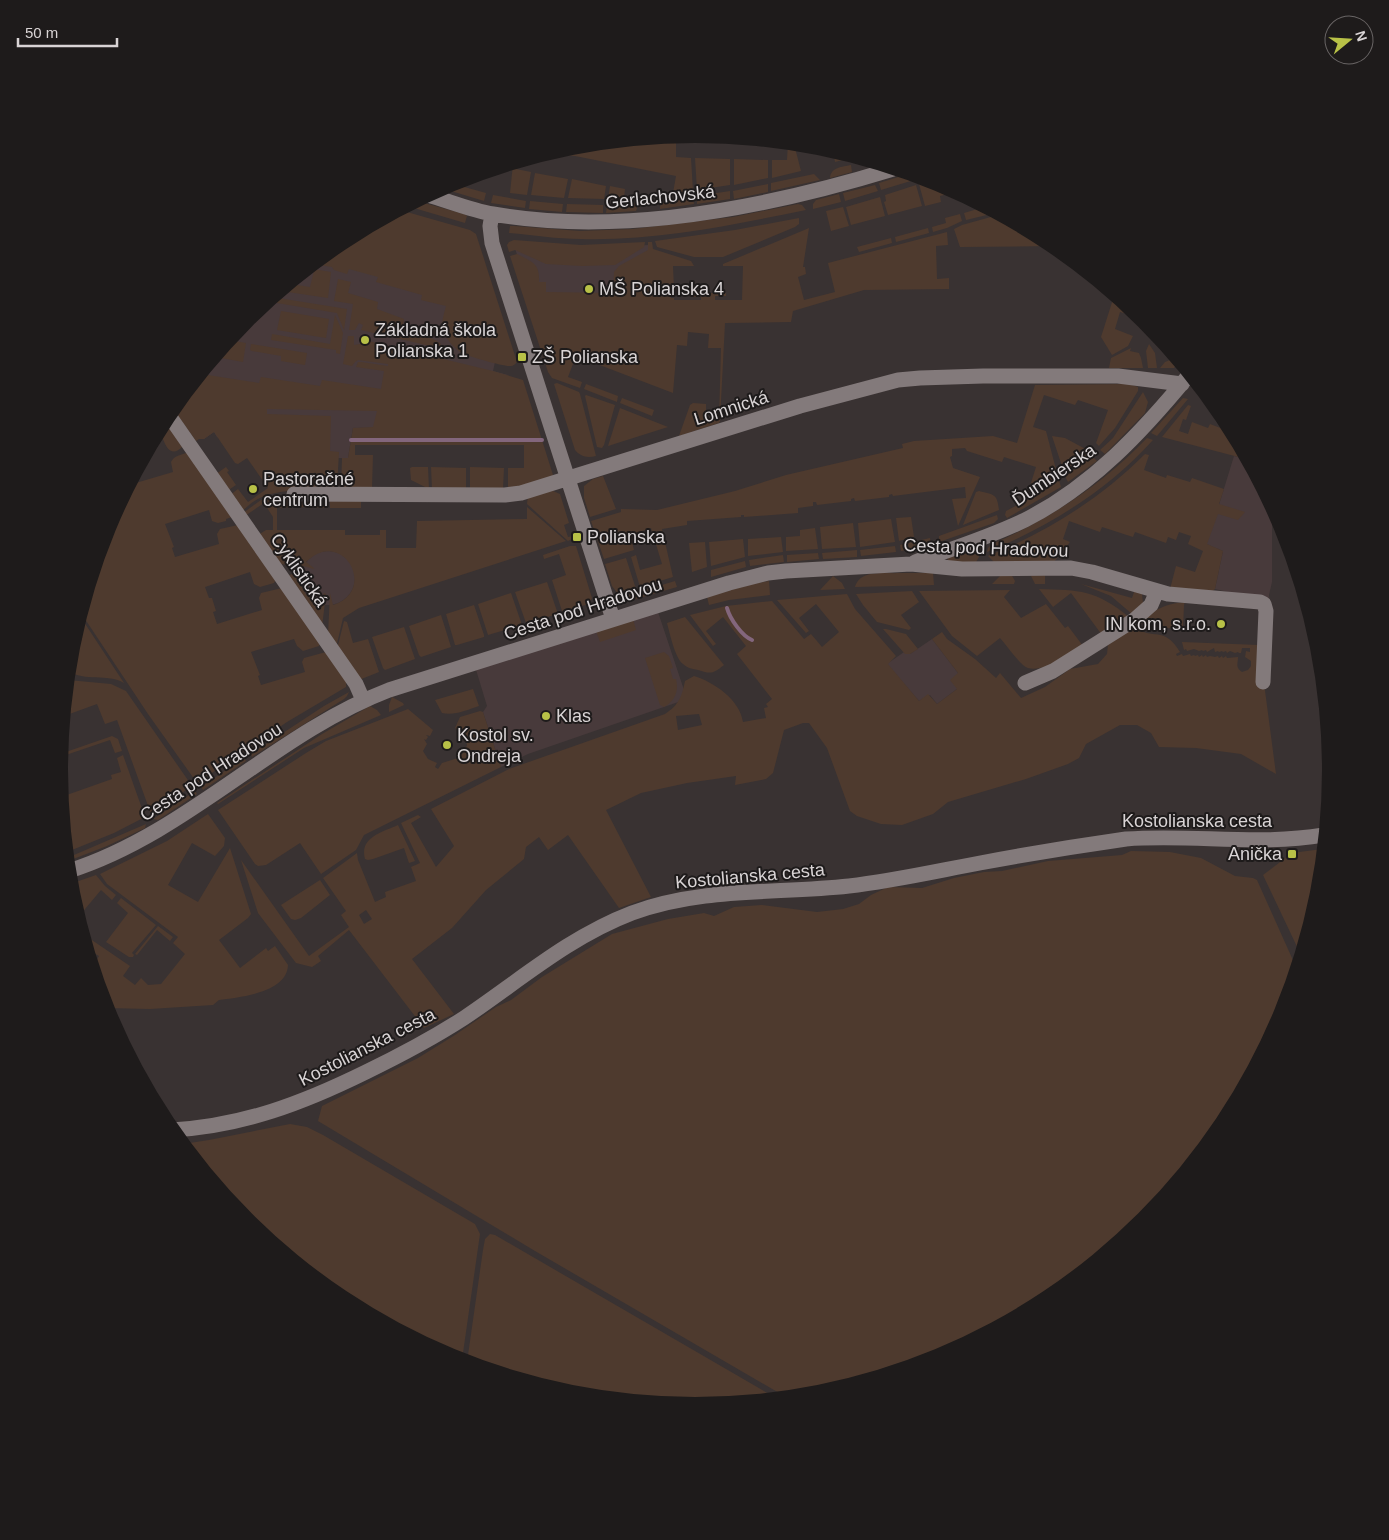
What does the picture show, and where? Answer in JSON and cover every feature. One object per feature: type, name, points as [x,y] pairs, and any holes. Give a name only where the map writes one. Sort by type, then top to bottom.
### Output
[{"type":"street","name":"Gerlachovská","points":[[439,198],[492,214],[585,222],[669,217],[739,207],[806,194],[883,172]]},
{"type":"street","points":[[492,214],[490,226],[492,243],[613,619]]},
{"type":"street","name":"Lomnická","points":[[294,494],[505,495],[527,492],[800,406],[898,380],[982,376],[1118,376],[1184,379]]},
{"type":"street","name":"Ďumbierska","points":[[911,564],[982,538],[1025,519],[1069,493],[1106,465],[1132,440],[1185,379]]},
{"type":"street","name":"Cyklistická","points":[[173,422],[356,684],[363,700]]},
{"type":"street","name":"Cesta pod Hradovou","points":[[76,867],[111,854],[156,832],[316,726],[363,700],[613,619],[742,579],[768,573],[911,564],[962,569],[1071,568],[1181,596],[1260,602],[1264,604],[1266,611],[1263,682]]},
{"type":"street","points":[[1025,683],[1053,671],[1134,620],[1151,605],[1157,590]]},
{"type":"street","name":"Kostolianska cesta","points":[[181,1129],[217,1126],[264,1115],[332,1089],[430,1038],[582,936],[611,921],[658,905],[709,896],[851,886],[1126,839],[1168,837],[1291,840],[1318,836]]},
{"type":"shaded area","points":[[676,143],[676,157],[691,158],[693,191],[673,193],[676,176],[570,155],[613,148]]},
{"type":"shaded area","points":[[788,150],[796,151],[801,171],[772,178],[772,160],[787,160]]},
{"type":"shaded area","points":[[695,158],[730,159],[730,185],[697,190]]},
{"type":"shaded area","points":[[734,159],[768,160],[768,178],[734,185]]},
{"type":"shaded area","points":[[851,165],[852,172],[830,178],[835,170]]},
{"type":"shaded area","points":[[512,170],[531,172],[527,195],[510,193]]},
{"type":"shaded area","points":[[535,173],[568,179],[564,198],[531,195]]},
{"type":"shaded area","points":[[814,174],[820,180],[771,191],[771,183]]},
{"type":"shaded area","points":[[898,177],[910,181],[881,190],[879,183]]},
{"type":"shaded area","points":[[572,179],[606,186],[604,199],[568,198]]},
{"type":"shaded area","points":[[768,184],[768,192],[734,199],[733,191]]},
{"type":"shaded area","points":[[875,185],[878,191],[845,201],[843,193]]},
{"type":"shaded area","points":[[916,185],[922,206],[888,215],[884,202],[886,201],[885,195]]},
{"type":"shaded area","points":[[919,185],[943,195],[940,196],[941,202],[925,206]]},
{"type":"shaded area","points":[[610,186],[625,189],[624,198],[608,199]]},
{"type":"shaded area","points":[[465,187],[486,193],[484,201],[453,192]]},
{"type":"shaded area","points":[[730,191],[730,199],[697,204],[697,196]]},
{"type":"shaded area","points":[[839,194],[841,202],[813,209],[813,204],[816,200]]},
{"type":"shaded area","points":[[493,195],[526,201],[525,208],[491,203]]},
{"type":"shaded area","points":[[693,197],[694,204],[660,209],[660,206],[668,199]]},
{"type":"shaded area","points":[[880,197],[885,216],[851,225],[846,207]]},
{"type":"shaded area","points":[[530,201],[563,204],[562,212],[529,209]]},
{"type":"shaded area","points":[[639,203],[636,211],[606,213],[607,205]]},
{"type":"shaded area","points":[[427,204],[464,214],[467,216],[465,223],[416,209]]},
{"type":"shaded area","points":[[567,204],[603,205],[603,213],[566,212]]},
{"type":"shaded area","points":[[798,204],[802,205],[806,210],[666,235],[581,239],[509,233],[510,226],[580,231],[632,229],[733,217]]},
{"type":"shaded area","points":[[843,207],[849,226],[831,231],[826,211]]},
{"type":"shaded area","points":[[975,210],[986,215],[966,220],[964,213]]},
{"type":"shaded area","points":[[409,212],[470,230],[476,234],[517,362],[514,365],[507,366],[462,353],[447,339],[444,333],[442,326],[446,306],[421,300],[422,295],[376,282],[378,277],[349,269],[347,274],[334,270],[332,267],[323,266],[381,227]]},
{"type":"shaded area","points":[[960,214],[962,221],[933,232],[932,227],[946,223],[945,218]]},
{"type":"shaded area","points":[[990,217],[1038,246],[960,247],[954,229]]},
{"type":"shaded area","points":[[799,218],[799,224],[795,227],[723,257],[694,257],[657,247],[655,241],[735,230]]},
{"type":"shaded area","name":"Základná škola Polianska 1","points":[[394,220],[495,362],[493,371],[508,375],[438,427],[353,428],[348,458],[257,459],[217,437],[214,432],[204,439],[181,411],[223,357],[281,299],[313,273],[346,249]]},
{"type":"shaded area","points":[[809,228],[803,267],[805,267],[806,274],[798,277],[804,300],[835,292],[828,263],[947,232],[948,245],[936,246],[937,279],[949,278],[949,289],[864,290],[793,311],[791,322],[725,323],[720,421],[719,423],[679,436],[690,405],[693,403],[706,404],[706,420],[719,420],[721,348],[708,348],[709,334],[688,332],[687,346],[677,345],[673,393],[576,356],[568,377],[582,382],[580,388],[552,378],[548,372],[510,256],[517,254],[534,264],[538,271],[539,282],[546,282],[546,292],[613,293],[614,272],[619,266],[648,250],[648,242],[652,242],[653,249],[691,261],[694,266],[673,266],[674,289],[671,290],[671,298],[674,298],[674,300],[701,300],[701,297],[691,297],[691,293],[726,293],[726,296],[715,296],[715,300],[742,300],[743,266],[723,266],[723,264]]},
{"type":"shaded area","points":[[928,228],[929,233],[896,242],[895,237]]},
{"type":"shaded area","points":[[891,238],[892,243],[859,252],[857,247]]},
{"type":"shaded area","points":[[514,240],[581,245],[645,242],[644,247],[615,265],[582,266],[546,264],[515,250],[509,252],[507,245]]},
{"type":"shaded area","name":"MŠ Polianska 4","points":[[513,242],[600,248],[648,245],[650,323],[548,351]]},
{"type":"shaded area","points":[[317,270],[331,272],[328,298],[289,292],[298,285],[310,287],[314,273]]},
{"type":"shaded area","points":[[338,279],[351,282],[348,293],[378,302],[377,309],[404,319],[403,325],[440,343],[443,349],[361,330],[363,325],[359,323],[355,330],[349,330],[353,304],[334,301]]},
{"type":"shaded area","points":[[282,299],[347,309],[344,330],[337,313],[277,303]]},
{"type":"shaded area","points":[[1112,303],[1123,313],[1120,312],[1115,329],[1133,336],[1128,346],[1112,355],[1101,337]]},
{"type":"shaded area","points":[[281,311],[329,319],[326,338],[277,330]]},
{"type":"shaded area","points":[[335,315],[343,333],[340,354],[336,353],[336,350],[271,340],[272,334],[330,344]]},
{"type":"shaded area","points":[[348,336],[354,336],[354,345],[360,344],[360,339],[523,380],[553,475],[549,480],[508,489],[508,468],[524,468],[524,445],[355,445],[355,455],[373,455],[372,488],[341,489],[342,458],[348,458],[353,428],[373,427],[377,411],[267,409],[267,414],[331,416],[330,451],[339,452],[337,489],[299,490],[271,494],[256,500],[242,511],[230,495],[238,489],[248,502],[268,488],[247,458],[238,464],[235,463],[214,432],[204,439],[196,441],[178,415],[208,375],[259,383],[261,377],[320,386],[322,380],[381,389],[384,371],[356,367],[358,362],[388,366],[388,364],[358,360],[352,366],[343,364]]},
{"type":"shaded area","points":[[237,341],[246,343],[243,362],[222,358]]},
{"type":"shaded area","points":[[251,344],[307,353],[305,365],[281,361],[281,356],[252,351],[250,350]]},
{"type":"shaded area","points":[[1149,344],[1155,353],[1157,368],[1148,368],[1146,351]]},
{"type":"shaded area","points":[[1131,348],[1130,351],[1139,353],[1143,368],[1109,368],[1111,358]]},
{"type":"shaded area","points":[[1169,360],[1175,367],[1160,368]]},
{"type":"shaded area","points":[[557,383],[579,392],[596,456],[584,456],[575,450],[554,384]]},
{"type":"shaded area","points":[[586,384],[618,396],[617,402],[584,389]]},
{"type":"shaded area","points":[[1129,384],[1138,387],[1138,391],[1115,428],[1099,446],[1096,443],[1108,410],[1078,400],[1075,405],[1044,395],[1033,427],[1046,431],[1058,477],[1039,489],[1030,486],[1036,467],[1004,457],[1002,462],[967,451],[965,448],[952,449],[952,456],[950,457],[953,468],[980,477],[958,526],[952,499],[966,498],[965,487],[893,496],[892,494],[889,497],[855,501],[854,498],[851,501],[817,505],[816,502],[813,502],[813,506],[798,508],[798,513],[744,517],[744,515],[741,515],[741,517],[687,521],[687,525],[662,529],[673,577],[640,587],[631,557],[636,555],[640,570],[662,564],[651,528],[630,535],[634,550],[604,559],[591,521],[621,512],[621,509],[657,510],[735,491],[786,475],[903,448],[902,444],[914,441],[993,436],[1017,443],[1035,385]]},
{"type":"shaded area","points":[[1143,392],[1148,402],[1145,413],[1105,454],[1100,450],[1113,438]]},
{"type":"shaded area","points":[[586,395],[615,405],[602,448],[597,447]]},
{"type":"shaded area","points":[[622,398],[654,410],[652,416],[620,403]]},
{"type":"shaded area","points":[[1183,398],[1188,399],[1157,436],[1151,433]]},
{"type":"shaded area","points":[[1188,405],[1191,406],[1186,420],[1183,419],[1179,431],[1188,434],[1192,422],[1208,428],[1210,424],[1219,428],[1237,457],[1162,437]]},
{"type":"shaded area","points":[[620,408],[668,427],[608,446]]},
{"type":"shaded area","points":[[170,427],[183,446],[173,452],[168,449],[163,439]]},
{"type":"shaded area","points":[[1052,436],[1065,438],[1091,452],[1064,472]]},
{"type":"shaded area","points":[[1147,438],[1153,440],[1136,458],[1097,491],[1033,531],[987,552],[992,544],[1055,512],[1075,499],[1130,455]]},
{"type":"shaded area","points":[[189,454],[232,517],[218,523],[212,521],[209,510],[165,524],[174,547],[172,548],[175,557],[219,544],[217,534],[220,529],[238,525],[276,579],[274,583],[260,587],[254,584],[250,572],[205,587],[209,598],[212,598],[216,611],[213,612],[217,624],[262,610],[259,598],[261,593],[282,588],[320,643],[319,646],[303,651],[297,646],[294,639],[251,652],[260,675],[258,676],[261,685],[305,672],[302,662],[304,658],[326,652],[346,682],[346,687],[287,722],[197,783],[148,714],[86,621],[101,568],[115,530],[138,482],[173,472],[171,462],[177,456]]},
{"type":"shaded area","points":[[1145,454],[1149,455],[1144,470],[1166,478],[1167,475],[1190,482],[1192,478],[1224,489],[1219,504],[1245,512],[1238,520],[1218,514],[1207,544],[1223,551],[1215,589],[1211,592],[1170,589],[1176,566],[1195,572],[1203,551],[1188,544],[1191,536],[1179,532],[1176,540],[1168,537],[1166,543],[1135,532],[1133,537],[1102,527],[1100,532],[1069,521],[1063,539],[1070,542],[1054,562],[994,562],[988,556],[1010,547],[1072,513],[1110,486]]},
{"type":"shaded area","points":[[1092,456],[1097,461],[1068,482],[1065,476]]},
{"type":"shaded area","points":[[1234,456],[1237,457],[1272,526],[1270,602],[1215,589],[1223,551],[1206,544]]},
{"type":"shaded area","points":[[226,467],[229,471],[227,472],[236,485],[227,491],[216,474]]},
{"type":"shaded area","points":[[428,467],[429,489],[411,480],[410,468]]},
{"type":"shaded area","points":[[431,467],[466,468],[466,489],[432,489]]},
{"type":"shaded area","points":[[470,467],[504,468],[503,489],[470,489]]},
{"type":"shaded area","points":[[603,476],[616,509],[590,517],[584,498],[584,486],[593,479]]},
{"type":"shaded area","points":[[1059,480],[1061,487],[1007,518],[1005,515],[1006,511],[1041,493]]},
{"type":"shaded area","points":[[553,491],[560,494],[569,523],[564,525],[568,537],[573,536],[574,538],[568,541],[527,504],[528,494]]},
{"type":"shaded area","points":[[979,491],[994,496],[999,510],[963,525],[976,492]]},
{"type":"shaded area","points":[[361,497],[361,508],[330,508],[330,498]]},
{"type":"shaded area","points":[[293,498],[293,507],[277,508],[277,530],[345,530],[345,535],[380,535],[380,530],[386,530],[386,548],[416,548],[417,521],[527,519],[527,507],[566,541],[359,608],[343,618],[336,648],[328,635],[330,593],[333,605],[347,597],[353,587],[354,575],[350,564],[342,556],[332,551],[319,553],[306,562],[315,569],[279,564],[258,535],[266,530],[273,530],[273,517],[264,503],[245,516],[243,513],[261,500]]},
{"type":"shaded area","points":[[296,498],[327,498],[327,508],[296,507]]},
{"type":"shaded area","points":[[997,515],[998,519],[994,523],[939,542],[939,536]]},
{"type":"shaded area","points":[[911,517],[914,537],[899,541],[896,518]]},
{"type":"shaded area","points":[[891,519],[895,542],[860,547],[858,523]]},
{"type":"shaded area","points":[[853,523],[856,547],[822,549],[820,527]]},
{"type":"shaded area","points":[[815,528],[818,549],[786,551],[786,537],[800,536],[800,530]]},
{"type":"shaded area","points":[[781,537],[783,552],[748,556],[748,539]]},
{"type":"shaded area","points":[[930,538],[931,545],[901,551],[900,545]]},
{"type":"shaded area","points":[[743,539],[745,557],[711,566],[709,542]]},
{"type":"shaded area","points":[[705,542],[707,567],[692,572],[689,543]]},
{"type":"shaded area","points":[[570,546],[576,546],[592,598],[589,604],[562,611],[552,580],[566,575],[559,554],[544,559],[543,555]]},
{"type":"shaded area","points":[[895,546],[896,552],[861,556],[860,550]]},
{"type":"shaded area","points":[[857,550],[857,557],[823,559],[822,553]]},
{"type":"shaded area","points":[[323,551],[333,551],[343,555],[351,563],[355,578],[351,593],[343,601],[333,605],[323,605],[313,601],[305,593],[301,583],[301,573],[305,563],[313,555]]},
{"type":"shaded area","points":[[972,551],[978,554],[979,557],[976,562],[947,562],[948,558]]},
{"type":"shaded area","points":[[818,553],[819,559],[787,562],[787,555]]},
{"type":"shaded area","points":[[783,555],[784,562],[750,566],[749,560]]},
{"type":"shaded area","points":[[626,558],[636,589],[618,594],[612,586],[605,564]]},
{"type":"shaded area","points":[[745,561],[746,567],[711,577],[711,570]]},
{"type":"shaded area","points":[[1004,572],[1011,574],[1015,581],[1014,584],[992,584]]},
{"type":"shaded area","points":[[1045,572],[1045,584],[1035,584],[1031,576]]},
{"type":"shaded area","points":[[295,573],[300,574],[303,589],[312,600],[321,605],[324,593],[326,594],[322,627],[287,576]]},
{"type":"shaded area","points":[[880,573],[933,573],[934,585],[855,587],[862,577],[867,575]]},
{"type":"shaded area","points":[[833,576],[842,583],[845,589],[820,590]]},
{"type":"shaded area","points":[[675,581],[677,587],[636,599],[622,597]]},
{"type":"shaded area","points":[[769,581],[770,595],[729,600],[709,605],[707,597]]},
{"type":"shaded area","points":[[547,582],[558,614],[526,623],[515,592]]},
{"type":"shaded area","points":[[1081,584],[1132,598],[1135,589],[1142,594],[1143,603],[1132,614],[1111,596]]},
{"type":"shaded area","points":[[1039,589],[1087,593],[1107,601],[1129,617],[1102,635],[1071,593],[1053,607]]},
{"type":"shaded area","points":[[1010,590],[1004,597],[1021,618],[1046,604],[1065,628],[1068,626],[1083,646],[1062,659],[1036,669],[1023,665],[1000,638],[977,656],[952,636],[919,591]]},
{"type":"shaded area","points":[[912,591],[919,602],[901,615],[911,628],[909,630],[877,622],[856,594]]},
{"type":"shaded area","points":[[511,593],[522,625],[488,635],[478,604]]},
{"type":"shaded area","points":[[847,594],[855,609],[896,656],[888,664],[919,701],[928,694],[937,704],[957,689],[950,680],[958,673],[932,639],[942,632],[947,639],[975,659],[996,678],[1000,673],[1021,698],[1045,687],[1070,669],[1098,664],[1107,654],[1108,645],[1134,626],[1141,631],[1168,638],[1180,652],[1176,654],[1177,656],[1190,654],[1191,656],[1198,655],[1199,657],[1206,655],[1207,657],[1218,656],[1219,658],[1222,656],[1223,658],[1226,656],[1227,658],[1238,657],[1238,667],[1242,672],[1248,670],[1251,666],[1251,661],[1245,657],[1246,651],[1250,652],[1250,648],[1242,648],[1241,653],[1230,651],[1227,653],[1226,651],[1215,652],[1214,648],[1207,652],[1206,650],[1199,651],[1194,649],[1187,651],[1186,649],[1184,650],[1182,642],[1259,645],[1276,774],[1241,754],[1196,748],[1159,747],[1151,733],[1137,725],[1120,725],[1086,744],[1079,758],[1068,764],[1026,779],[948,802],[933,814],[902,825],[881,824],[857,816],[850,811],[827,748],[809,723],[803,723],[784,730],[773,773],[766,779],[735,785],[736,776],[687,783],[641,793],[606,810],[651,897],[619,908],[568,835],[548,850],[539,837],[526,847],[524,859],[486,890],[452,928],[412,959],[454,1014],[424,1028],[349,930],[318,956],[321,961],[312,967],[296,963],[258,913],[241,860],[309,956],[349,927],[341,915],[346,911],[323,878],[357,853],[375,902],[386,897],[385,892],[416,881],[411,867],[420,863],[401,823],[418,815],[421,817],[411,823],[436,867],[454,846],[431,809],[509,769],[665,714],[679,700],[685,681],[694,676],[718,687],[725,693],[737,706],[743,722],[766,718],[764,708],[768,707],[766,704],[772,699],[737,654],[746,646],[723,617],[706,631],[716,644],[713,646],[690,615],[726,606],[772,601],[804,639],[811,634],[822,647],[839,632],[816,604],[799,618],[809,631],[806,633],[777,600]],"holes":[[[699,714],[702,725],[678,730],[676,716]],[[366,910],[372,919],[364,924],[359,915]]]},
{"type":"shaded area","points":[[1185,602],[1183,629],[1147,627],[1139,622],[1160,608]]},
{"type":"shaded area","points":[[474,605],[484,637],[455,645],[446,614]]},
{"type":"shaded area","points":[[656,606],[687,699],[528,754],[501,767],[483,712],[487,706],[474,663]]},
{"type":"shaded area","points":[[441,615],[451,647],[421,657],[409,626]]},
{"type":"shaded area","points":[[685,617],[724,665],[717,670],[709,673],[688,667],[680,661],[667,623]]},
{"type":"shaded area","points":[[633,619],[636,630],[600,642],[596,631]]},
{"type":"shaded area","points":[[344,621],[347,622],[353,643],[368,639],[379,672],[359,680],[337,649]]},
{"type":"shaded area","points":[[85,624],[124,683],[110,678],[75,674]]},
{"type":"shaded area","points":[[404,627],[415,659],[385,670],[372,637]]},
{"type":"shaded area","points":[[883,629],[906,634],[918,649],[910,654],[905,654]]},
{"type":"shaded area","points":[[932,639],[958,673],[957,689],[937,704],[930,695],[919,701],[887,664],[904,652],[910,654]]},
{"type":"shaded area","points":[[664,652],[669,656],[673,668],[670,669],[673,679],[676,679],[677,688],[673,699],[664,707],[660,705],[645,658]]},
{"type":"shaded area","points":[[74,681],[111,684],[126,691],[192,786],[151,814],[117,720],[105,724],[97,704],[70,714]]},
{"type":"shaded area","points":[[473,689],[479,706],[461,712],[442,713],[435,700]]},
{"type":"shaded area","points":[[349,692],[344,699],[252,757],[251,754],[324,706]]},
{"type":"shaded area","points":[[392,697],[404,705],[389,712],[389,705]]},
{"type":"shaded area","points":[[370,706],[381,715],[304,748],[217,803],[322,734]]},
{"type":"shaded area","points":[[408,709],[433,730],[430,736],[426,735],[428,737],[426,740],[424,739],[427,744],[423,751],[428,759],[437,763],[435,767],[438,769],[442,763],[460,759],[460,754],[463,754],[461,750],[467,746],[466,737],[459,734],[459,729],[455,728],[460,717],[480,711],[483,712],[501,767],[364,835],[356,850],[321,874],[300,843],[266,865],[258,866],[255,864],[218,810],[326,741]]},
{"type":"shaded area","points":[[112,736],[118,739],[122,751],[115,753],[110,740],[68,754],[68,751]]},
{"type":"shaded area","points":[[123,755],[145,817],[114,833],[73,850],[69,794],[112,779],[111,775],[121,772],[117,758]]},
{"type":"shaded area","points":[[244,758],[246,761],[203,790],[201,787]]},
{"type":"shaded area","points":[[195,791],[197,794],[158,820],[153,819]]},
{"type":"shaded area","points":[[208,814],[225,838],[224,846],[215,856],[192,843],[168,885],[198,902],[230,848],[251,914],[219,940],[240,968],[266,948],[268,951],[275,946],[288,965],[286,974],[280,982],[261,992],[219,1000],[213,1005],[150,1009],[114,1008],[97,959],[99,956],[96,954],[91,940],[130,966],[123,976],[135,985],[141,978],[148,985],[161,984],[185,954],[173,943],[178,937],[107,884],[100,874],[167,841]]},
{"type":"shaded area","points":[[146,824],[145,828],[107,846],[74,859],[74,855]]},
{"type":"shaded area","points":[[398,825],[415,861],[409,863],[404,848],[373,859],[365,859],[364,852],[369,840],[379,833]]},
{"type":"shaded area","points":[[1316,850],[1309,892],[1296,945],[1263,875],[1292,853]]},
{"type":"shaded area","points":[[1131,851],[1170,852],[1201,858],[1235,876],[1257,880],[1292,958],[1274,1010],[1257,1047],[1216,1118],[1192,1152],[1138,1213],[1076,1267],[1008,1313],[972,1332],[896,1364],[857,1376],[777,1392],[535,1251],[318,1121],[322,1106],[418,1058],[612,934],[668,919],[704,913],[714,916],[734,907],[762,905],[817,912],[843,909],[859,904],[871,895],[888,887],[922,888],[954,878],[984,872],[1002,871],[1048,861],[1122,855]]},
{"type":"shaded area","points":[[96,875],[116,895],[112,900],[101,890],[84,910],[78,881]]},
{"type":"shaded area","points":[[320,880],[330,895],[301,918],[291,919],[281,905]]},
{"type":"shaded area","points":[[121,898],[156,925],[132,953],[133,957],[129,957],[106,942],[128,913],[117,903]]},
{"type":"shaded area","points":[[158,926],[173,937],[170,941],[157,930],[137,955],[135,954]]},
{"type":"shaded area","points":[[290,1124],[307,1127],[475,1224],[480,1234],[463,1352],[417,1332],[381,1313],[346,1291],[281,1241],[223,1183],[191,1143]]},
{"type":"shaded area","points":[[490,1234],[495,1235],[767,1393],[694,1397],[653,1396],[613,1392],[532,1376],[468,1354],[485,1239]]},
{"type":"waterway","points":[[351,440],[542,440]]},
{"type":"waterway","points":[[727,608],[737,627],[752,640]]},
{"type":"place","name":"MŠ Polianska 4","points":[[589,289]]},
{"type":"place","name":"Základná škola Polianska 1","points":[[365,340]]},
{"type":"place","name":"ZŠ Polianska","points":[[522,357]]},
{"type":"place","name":"Pastoračné centrum","points":[[253,489]]},
{"type":"place","name":"Polianska","points":[[577,537]]},
{"type":"place","name":"IN kom, s.r.o.","points":[[1221,624]]},
{"type":"place","name":"Klas","points":[[546,716]]},
{"type":"place","name":"Kostol sv. Ondreja","points":[[447,745]]},
{"type":"place","name":"Anička","points":[[1292,854]]}]
